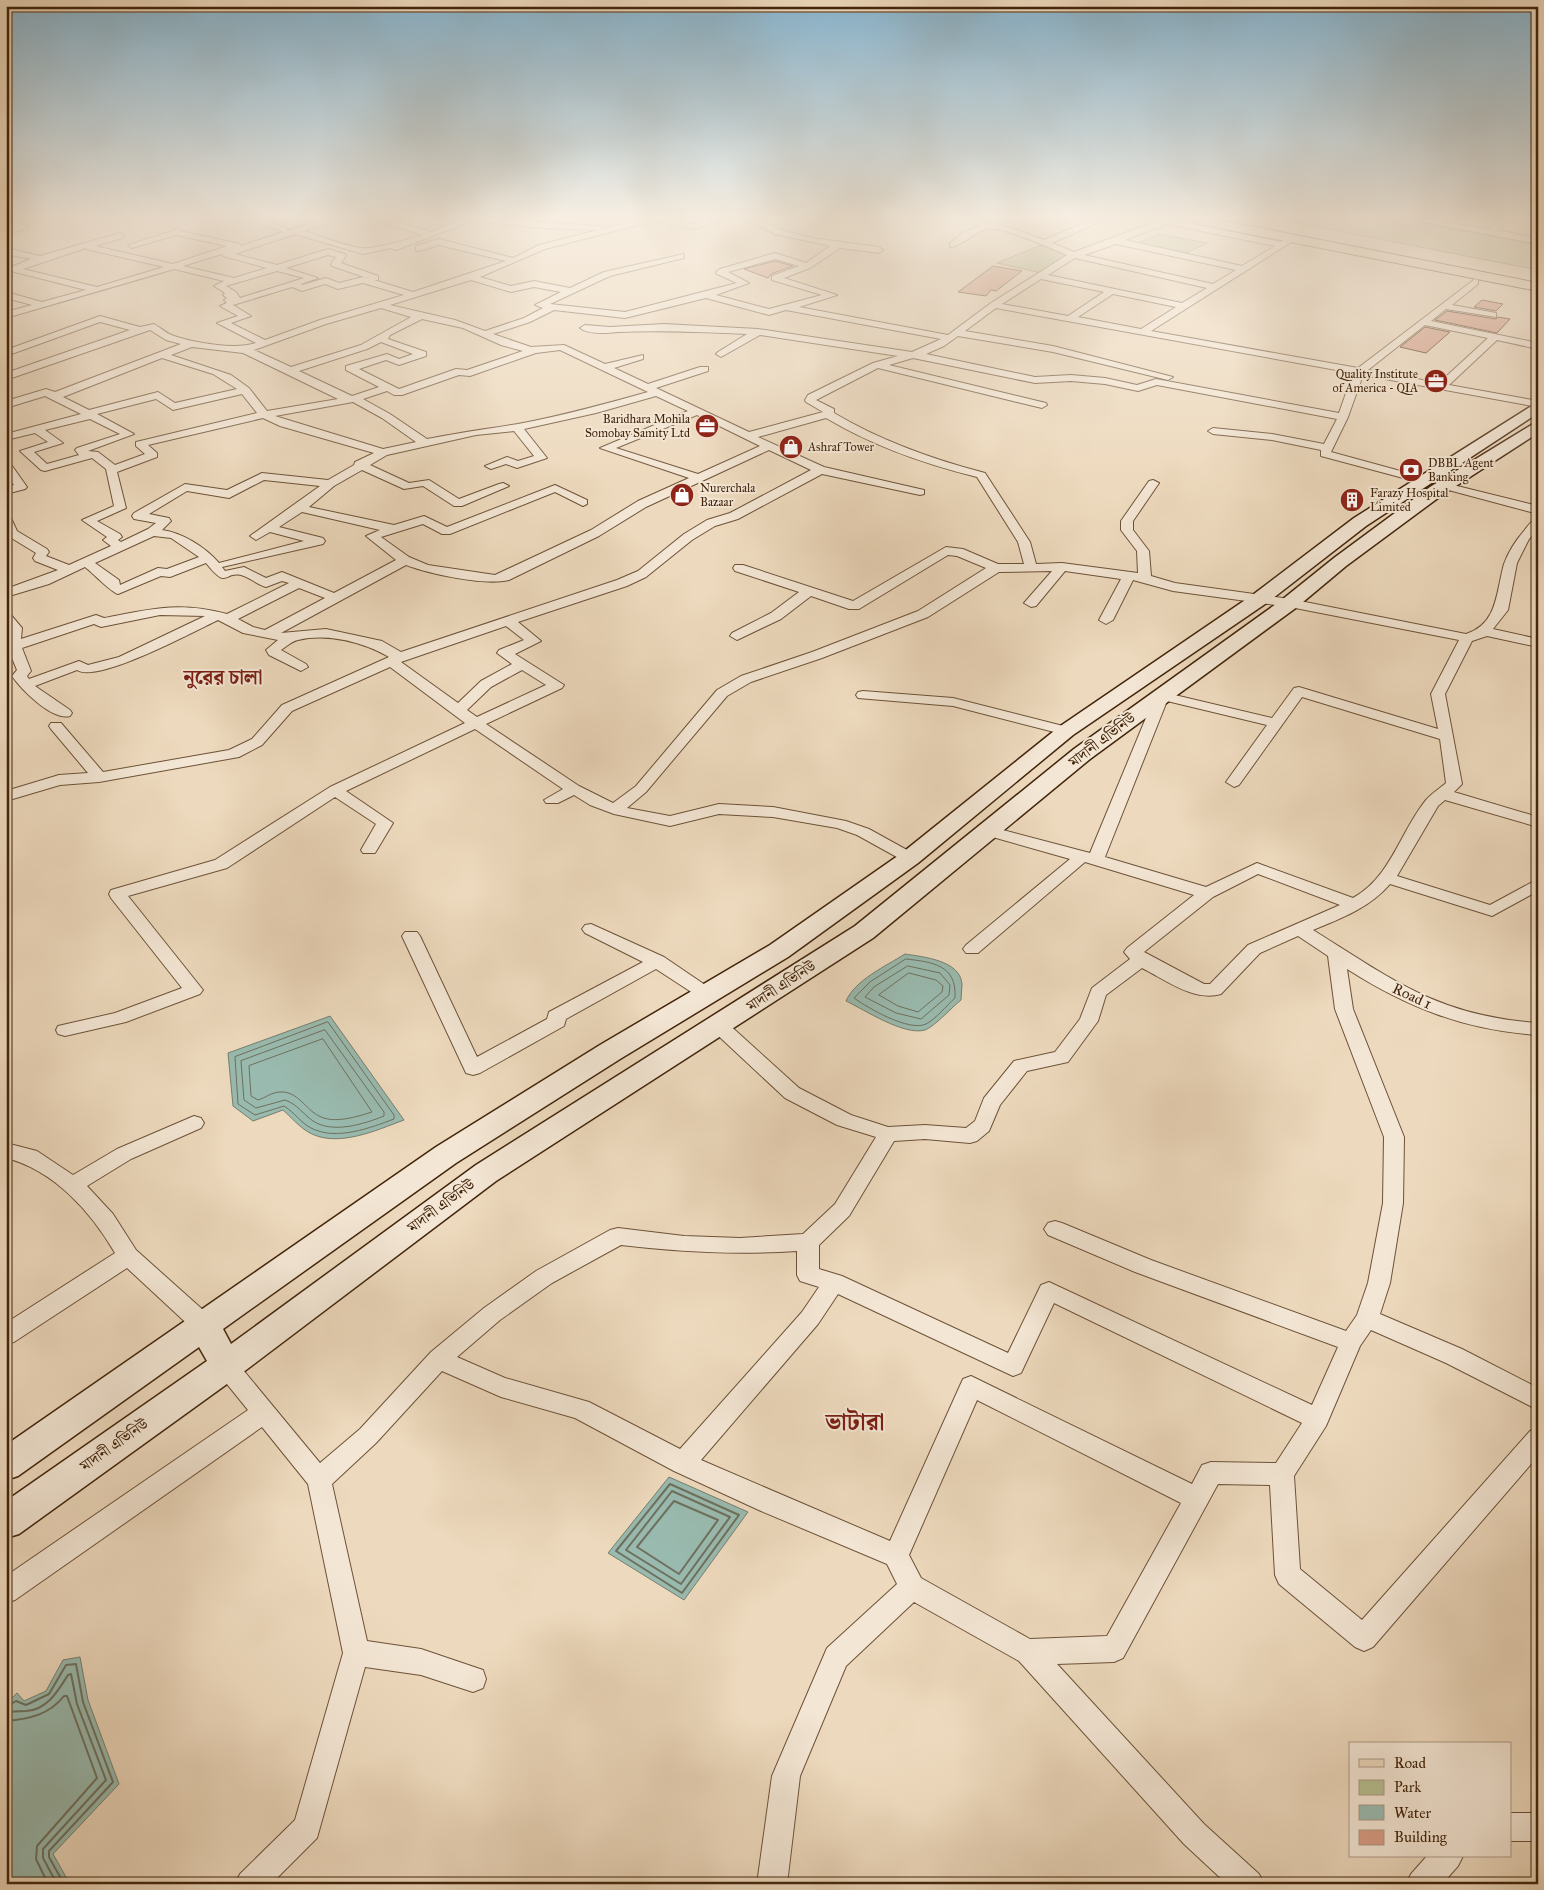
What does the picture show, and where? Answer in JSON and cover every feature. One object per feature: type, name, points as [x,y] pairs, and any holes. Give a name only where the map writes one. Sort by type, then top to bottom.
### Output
[{"type":"main road","name":"মাদানী এভিনিউ","points":[[6,1465],[446,1155],[610,1052],[779,952],[910,858],[1066,731],[1261,598],[1320,551],[1422,480],[1538,405]]},
{"type":"main road","name":"মাদানী এভিনিউ","points":[[6,1522],[226,1366],[486,1173],[864,932],[1082,754],[1290,603],[1340,562],[1445,486],[1538,426]]},
{"type":"main road","points":[[204,1325],[226,1366]]},
{"type":"street","points":[[6,315],[41,305]]},
{"type":"street","points":[[43,305],[54,307]]},
{"type":"street","points":[[6,321],[60,305]]},
{"type":"street","points":[[228,305],[225,306],[246,316],[222,323],[264,343]]},
{"type":"street","points":[[245,350],[342,316],[380,305]]},
{"type":"street","points":[[381,305],[397,312],[452,322],[485,334],[488,338],[532,351],[546,351],[561,347],[606,312]]},
{"type":"street","points":[[541,305],[624,315],[664,305]]},
{"type":"street","points":[[744,305],[769,312],[793,305]]},
{"type":"street","points":[[827,414],[830,411],[812,402],[810,400],[812,397],[877,365],[930,350],[954,335],[994,305]]},
{"type":"street","points":[[995,305],[1144,331],[1538,405]]},
{"type":"street","points":[[1069,319],[1090,305]]},
{"type":"street","points":[[1144,331],[1182,306]]},
{"type":"street","points":[[1422,480],[1325,454],[1343,417],[1359,372],[1444,306],[1494,316]]},
{"type":"street","points":[[485,334],[528,320],[554,307]]},
{"type":"street","points":[[786,307],[954,335],[1053,349],[1168,377]]},
{"type":"street","points":[[290,370],[364,347],[386,336],[382,335],[420,316]]},
{"type":"street","points":[[6,353],[100,319],[137,330]]},
{"type":"street","points":[[1422,322],[1538,346]]},
{"type":"street","points":[[8,376],[151,326],[169,338],[190,344],[245,350],[386,416],[424,442]]},
{"type":"street","points":[[579,333],[664,327],[758,332],[914,355],[1035,380],[1071,378],[1105,380],[1138,388],[1156,382],[1343,417]]},
{"type":"street","points":[[721,354],[758,332]]},
{"type":"street","points":[[1442,386],[1495,337]]},
{"type":"street","points":[[380,339],[423,354],[399,362],[387,357],[350,368],[398,393],[460,371],[466,374],[532,351]]},
{"type":"street","points":[[55,396],[190,344]]},
{"type":"street","points":[[561,347],[748,436],[767,447],[820,470],[920,492]]},
{"type":"street","points":[[161,355],[205,368],[237,382],[264,415],[307,432],[382,452]]},
{"type":"street","points":[[604,368],[639,357]]},
{"type":"street","points":[[877,365],[1042,405]]},
{"type":"street","points":[[256,536],[300,508],[359,464],[382,452],[476,432],[518,428],[596,410],[704,369]]},
{"type":"street","points":[[625,377],[641,375]]},
{"type":"street","points":[[140,444],[264,415],[351,399],[388,388]]},
{"type":"street","points":[[6,437],[158,395],[173,407],[245,390]]},
{"type":"street","points":[[6,405],[46,392],[128,434],[153,455],[111,470],[120,508],[88,520],[116,537],[109,540],[119,546]]},
{"type":"street","points":[[696,412],[606,448],[699,478]]},
{"type":"street","points":[[748,436],[827,414],[854,431],[887,444],[950,467],[981,474],[1024,542],[1031,567]]},
{"type":"street","points":[[359,464],[408,487],[425,482],[458,503],[503,486],[486,477],[502,472],[491,466],[507,460],[517,464],[541,458],[518,428]]},
{"type":"street","points":[[36,429],[57,443],[26,451],[45,468],[94,454],[114,469]]},
{"type":"street","points":[[1212,431],[1272,437],[1327,448]]},
{"type":"street","points":[[89,456],[81,450],[128,434]]},
{"type":"street","points":[[583,502],[555,488],[446,531],[424,520],[372,536],[405,560],[425,568],[496,578],[504,577],[596,533],[642,504],[767,447]]},
{"type":"street","points":[[6,465],[21,487],[6,491]]},
{"type":"street","points":[[6,796],[58,780],[99,777],[234,754],[257,742],[287,708],[395,659],[507,620],[576,599],[642,574],[688,537],[711,523],[734,516],[820,470]]},
{"type":"street","points":[[6,593],[44,581],[152,532],[165,521],[138,516],[185,487],[229,494],[262,476],[330,484]]},
{"type":"street","points":[[1145,578],[1142,552],[1127,530],[1127,521],[1154,483]]},
{"type":"street","points":[[1445,486],[1538,510]]},
{"type":"street","points":[[300,508],[394,529]]},
{"type":"street","points":[[6,519],[12,533],[43,552],[40,558],[68,569]]},
{"type":"street","points":[[1356,905],[1257,868],[1208,893],[1133,952],[1141,960],[1201,990],[1215,990],[1254,949],[1356,905],[1371,895],[1387,878],[1432,803],[1454,784],[1447,736],[1438,694],[1476,635],[1501,610],[1511,563],[1524,538],[1538,522]]},
{"type":"street","points":[[86,561],[114,583],[111,584],[118,590],[162,571],[166,574],[211,562],[319,541],[269,528]]},
{"type":"street","points":[[152,532],[174,535],[211,562],[222,575],[244,570],[266,583],[282,576],[336,598]]},
{"type":"street","points":[[1524,538],[1538,540]]},
{"type":"street","points":[[739,568],[854,606],[946,551],[959,552],[996,568],[1062,567],[1145,578],[1173,587],[1261,598],[1476,635],[1538,643]]},
{"type":"street","points":[[267,635],[405,560]]},
{"type":"street","points":[[1031,602],[1062,567]]},
{"type":"street","points":[[618,810],[617,808],[641,789],[660,768],[722,693],[746,680],[923,614],[996,568]]},
{"type":"street","points":[[1106,620],[1129,576]]},
{"type":"street","points":[[26,685],[79,665],[86,670],[124,660],[299,583]]},
{"type":"street","points":[[737,636],[776,616],[809,591]]},
{"type":"street","points":[[14,646],[96,619],[101,624],[160,611],[200,611],[222,618],[248,630],[267,635],[291,637],[326,633],[377,644],[458,711],[596,802],[618,810],[670,821],[719,809],[783,814],[840,824],[863,832],[910,858]]},
{"type":"street","points":[[6,618],[15,628],[14,646],[24,671],[19,676],[44,701],[65,713]]},
{"type":"street","points":[[65,1030],[119,1018],[194,990],[117,894],[221,864],[335,790],[557,685],[504,653],[534,641],[507,620]]},
{"type":"street","points":[[291,637],[274,652],[301,667]]},
{"type":"street","points":[[458,711],[486,684],[522,664]]},
{"type":"street","points":[[1234,782],[1299,691],[1447,736]]},
{"type":"street","points":[[863,695],[953,702],[1066,731]]},
{"type":"street","points":[[972,949],[1089,858],[1162,696],[1276,723]]},
{"type":"street","points":[[56,726],[99,777]]},
{"type":"street","points":[[552,800],[574,789]]},
{"type":"street","points":[[335,790],[384,823],[369,850]]},
{"type":"street","points":[[1442,794],[1538,822]]},
{"type":"street","points":[[988,831],[1208,893]]},
{"type":"street","points":[[1387,878],[1492,911],[1538,884]]},
{"type":"street","points":[[591,929],[624,942],[658,961],[708,995]]},
{"type":"street","name":"Road 1","points":[[1299,929],[1394,989],[1425,1003],[1463,1017],[1513,1028],[1538,1029]]},
{"type":"street","points":[[411,936],[473,1068],[557,1022],[556,1016],[658,961]]},
{"type":"street","points":[[1336,952],[1344,1009],[1394,1136],[1393,1203],[1379,1283],[1367,1318],[1351,1342],[1318,1419],[1282,1474],[1288,1575],[1364,1638],[1538,1438]]},
{"type":"street","points":[[718,1026],[792,1093],[844,1120],[888,1134],[925,1132],[970,1136],[982,1126],[988,1115],[991,1102],[1021,1066],[1061,1058],[1089,1021],[1098,992],[1141,960]]},
{"type":"street","points":[[72,1185],[124,1154],[194,1123]]},
{"type":"street","points":[[319,1480],[368,1436],[439,1359],[492,1314],[544,1278],[618,1236],[693,1244],[740,1246],[808,1242],[842,1210],[888,1134]]},
{"type":"street","points":[[6,1150],[30,1156],[72,1185],[106,1220],[128,1256],[204,1325]]},
{"type":"street","points":[[1055,1229],[1143,1266],[1351,1342]]},
{"type":"street","points":[[808,1242],[808,1276],[834,1282],[1013,1366],[1049,1291],[1318,1419]]},
{"type":"street","points":[[6,1334],[128,1256]]},
{"type":"street","points":[[683,1463],[810,1318],[834,1282]]},
{"type":"street","points":[[1367,1318],[1454,1356],[1538,1400]]},
{"type":"street","points":[[439,1359],[501,1387],[581,1408],[683,1463],[770,1503],[896,1556],[912,1587],[1028,1652],[1194,1834],[1249,1884]]},
{"type":"street","points":[[226,1366],[319,1480],[356,1653],[306,1828],[250,1884]]},
{"type":"street","points":[[896,1556],[971,1386],[1196,1499]]},
{"type":"street","points":[[6,1591],[263,1413]]},
{"type":"street","points":[[1028,1652],[1114,1649],[1210,1473],[1282,1474]]},
{"type":"street","points":[[772,1884],[786,1776],[836,1657],[912,1587]]},
{"type":"street","points":[[356,1653],[420,1662],[473,1679]]},
{"type":"street","points":[[1512,1827],[1538,1827]]},
{"type":"street","points":[[1422,1884],[1446,1858]]},
{"type":"water","points":[[905,954],[940,961],[955,970],[960,976],[962,984],[961,1000],[925,1030],[916,1031],[896,1026],[846,1001],[856,986]]},
{"type":"water","points":[[330,1016],[404,1120],[357,1136],[333,1139],[306,1131],[283,1110],[253,1121],[233,1106],[228,1053]]},
{"type":"water","points":[[669,1477],[748,1512],[684,1600],[608,1553]]},
{"type":"water","points":[[80,1657],[88,1700],[119,1784],[53,1854],[70,1884],[6,1884],[6,1704],[17,1693],[24,1701],[46,1691],[63,1660]]},
{"type":"building","points":[[1476,305],[1502,305],[1496,311],[1474,307]]},
{"type":"building","points":[[1447,311],[1496,319],[1498,317],[1510,319],[1497,333],[1435,320]]},
{"type":"building","points":[[1425,327],[1450,332],[1426,353],[1400,347]]},
{"type":"place","name":"Quality Institute of America - QIA","points":[[1436,381]]},
{"type":"place","name":"Baridhara Mohila Somobay Samity Ltd","points":[[707,426]]},
{"type":"place","name":"Ashraf Tower","points":[[791,447]]},
{"type":"place","name":"DBBL Agent Banking","points":[[1411,470]]},
{"type":"place","name":"Nurerchala Bazaar","points":[[682,495]]},
{"type":"place","name":"Farazy Hospital Limited","points":[[1352,500]]},
{"type":"district","name":"নুরের চালা","points":[[223,677]]},
{"type":"district","name":"ভাটারা","points":[[855,1422]]}]
